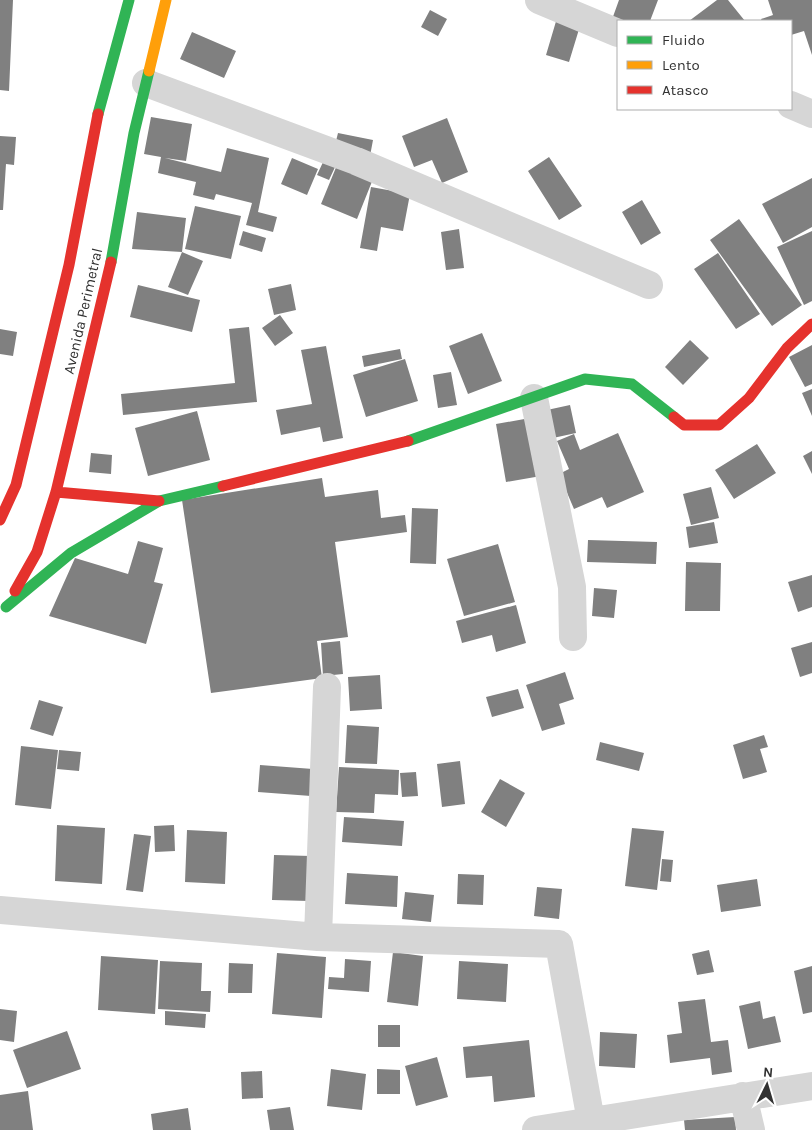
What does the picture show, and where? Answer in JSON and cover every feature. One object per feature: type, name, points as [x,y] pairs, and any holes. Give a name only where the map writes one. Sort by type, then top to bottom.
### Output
[{"type":"main road","name":"Avenida Perimetral","points":[[0,520],[18,476],[69,265],[94,130],[129,0]]},
{"type":"main road","name":"Avenida Perimetral","points":[[0,619],[37,552],[56,492],[110,266],[134,133],[166,0]]},
{"type":"main road","points":[[6,607],[71,553],[159,501],[395,446],[584,380],[632,384],[684,425],[718,425],[749,398],[787,348],[812,324]]},
{"type":"main road","points":[[56,492],[159,501]]},
{"type":"street","points":[[540,0],[617,33]]},
{"type":"street","points":[[146,83],[356,161],[649,285]]},
{"type":"street","points":[[792,105],[812,114]]},
{"type":"street","points":[[534,398],[572,587],[573,637]]},
{"type":"street","points":[[318,937],[327,687]]},
{"type":"street","points":[[0,910],[318,937],[559,944],[591,1121]]},
{"type":"street","points":[[536,1130],[812,1086]]},
{"type":"street","points":[[743,1096],[751,1130]]},
{"type":"building","points":[[0,0],[13,0],[9,91],[0,90]]},
{"type":"building","points":[[619,0],[658,0],[650,20],[617,20],[610,25]]},
{"type":"building","points":[[717,0],[728,0],[744,20],[690,20]]},
{"type":"building","points":[[768,0],[812,0],[812,55],[804,31],[792,35],[792,20],[761,19],[773,15]]},
{"type":"building","points":[[430,10],[447,19],[438,36],[421,27]]},
{"type":"building","points":[[557,18],[580,26],[569,62],[546,55]]},
{"type":"building","points":[[192,32],[236,51],[224,78],[180,59]]},
{"type":"building","points":[[151,117],[192,124],[186,161],[165,158],[221,172],[227,148],[269,158],[258,212],[277,217],[273,232],[246,225],[252,203],[216,194],[214,200],[193,195],[196,182],[158,173],[161,157],[144,154]]},
{"type":"building","points":[[447,118],[468,172],[442,183],[432,160],[414,167],[402,136]]},
{"type":"building","points":[[338,133],[373,140],[370,156],[334,149]]},
{"type":"building","points":[[0,136],[16,137],[14,165],[6,164],[3,210],[0,210]]},
{"type":"building","points":[[549,157],[582,206],[559,220],[528,171]]},
{"type":"building","points":[[292,158],[318,169],[307,195],[281,184]]},
{"type":"building","points":[[324,160],[336,165],[329,180],[317,175]]},
{"type":"building","points":[[337,165],[373,179],[357,219],[321,204]]},
{"type":"building","points":[[812,178],[812,227],[783,243],[762,204]]},
{"type":"building","points":[[371,187],[410,194],[403,231],[381,227],[377,251],[360,248]]},
{"type":"building","points":[[642,200],[661,233],[641,245],[622,212]]},
{"type":"building","points":[[195,206],[241,216],[231,259],[185,249]]},
{"type":"building","points":[[137,212],[186,218],[182,252],[132,249]]},
{"type":"building","points":[[739,219],[802,305],[772,326],[710,240]]},
{"type":"building","points":[[459,229],[464,268],[446,270],[441,232]]},
{"type":"building","points":[[243,231],[266,238],[262,252],[239,245]]},
{"type":"building","points":[[812,231],[812,301],[804,305],[777,247]]},
{"type":"building","points":[[182,252],[203,261],[188,295],[168,287]]},
{"type":"building","points":[[718,253],[760,314],[736,329],[694,269]]},
{"type":"building","points":[[291,284],[296,310],[274,315],[268,289]]},
{"type":"building","points":[[138,285],[200,300],[192,332],[130,317]]},
{"type":"building","points":[[280,315],[293,333],[275,346],[262,328]]},
{"type":"building","points":[[249,327],[257,402],[123,415],[121,394],[235,383],[229,329]]},
{"type":"building","points":[[0,329],[17,332],[13,356],[0,354]]},
{"type":"building","points":[[482,333],[502,381],[468,394],[449,346]]},
{"type":"building","points":[[690,340],[709,358],[683,385],[665,367]]},
{"type":"building","points":[[812,345],[812,384],[805,387],[789,357]]},
{"type":"building","points":[[326,346],[343,438],[323,442],[320,427],[281,435],[276,410],[312,404],[301,350]]},
{"type":"building","points":[[400,349],[402,359],[364,367],[362,356]]},
{"type":"building","points":[[405,359],[418,401],[366,417],[353,375]]},
{"type":"building","points":[[451,372],[457,405],[438,408],[433,375]]},
{"type":"building","points":[[812,389],[812,416],[802,393]]},
{"type":"building","points":[[570,405],[576,433],[553,438],[547,410]]},
{"type":"building","points":[[197,411],[210,460],[148,476],[135,428]]},
{"type":"building","points":[[530,418],[541,476],[506,482],[496,424]]},
{"type":"building","points":[[618,433],[644,492],[607,508],[602,497],[574,509],[559,474],[569,469],[557,441],[574,434],[580,450]]},
{"type":"building","points":[[757,444],[776,473],[734,499],[715,470]]},
{"type":"building","points":[[812,451],[812,474],[803,456]]},
{"type":"building","points":[[91,453],[112,455],[111,474],[89,472]]},
{"type":"building","points":[[322,478],[325,497],[378,490],[381,518],[405,515],[407,532],[335,542],[348,637],[317,641],[322,678],[211,693],[182,500]]},
{"type":"building","points":[[711,487],[719,518],[691,525],[683,494]]},
{"type":"building","points":[[412,508],[438,509],[436,564],[410,563]]},
{"type":"building","points":[[714,522],[718,543],[689,548],[686,527]]},
{"type":"building","points":[[588,540],[657,542],[656,564],[587,562]]},
{"type":"building","points":[[138,541],[163,548],[154,582],[163,584],[146,644],[49,616],[75,558],[128,574]]},
{"type":"building","points":[[498,544],[515,602],[464,616],[447,559]]},
{"type":"building","points":[[686,562],[721,563],[720,611],[685,611]]},
{"type":"building","points":[[812,575],[812,607],[798,612],[788,582]]},
{"type":"building","points":[[594,588],[617,590],[614,618],[592,616]]},
{"type":"building","points":[[516,605],[526,643],[496,652],[492,635],[462,643],[456,621]]},
{"type":"building","points":[[340,641],[343,674],[323,676],[321,643]]},
{"type":"building","points":[[812,642],[812,673],[800,677],[791,648]]},
{"type":"building","points":[[565,672],[574,699],[559,704],[565,724],[542,731],[526,685]]},
{"type":"building","points":[[380,675],[382,709],[350,711],[348,677]]},
{"type":"building","points":[[518,689],[524,708],[492,717],[486,697]]},
{"type":"building","points":[[39,700],[63,707],[53,736],[30,729]]},
{"type":"building","points":[[347,725],[379,727],[377,764],[345,763]]},
{"type":"building","points":[[764,735],[768,747],[760,749],[767,772],[743,779],[733,745]]},
{"type":"building","points":[[600,742],[644,753],[639,771],[596,760]]},
{"type":"building","points":[[21,746],[58,750],[51,809],[15,805]]},
{"type":"building","points":[[59,750],[81,752],[79,771],[57,769]]},
{"type":"building","points":[[460,761],[465,804],[442,807],[437,764]]},
{"type":"building","points":[[260,765],[313,769],[311,796],[258,792]]},
{"type":"building","points":[[339,767],[399,770],[398,795],[375,794],[374,813],[336,812]]},
{"type":"building","points":[[416,772],[418,796],[402,797],[400,773]]},
{"type":"building","points":[[500,779],[525,793],[506,827],[481,812]]},
{"type":"building","points":[[344,817],[404,821],[402,846],[342,842]]},
{"type":"building","points":[[57,825],[105,828],[102,884],[55,881]]},
{"type":"building","points":[[174,825],[175,851],[155,852],[154,826]]},
{"type":"building","points":[[632,828],[664,831],[657,890],[625,886]]},
{"type":"building","points":[[187,830],[227,832],[225,884],[185,882]]},
{"type":"building","points":[[134,834],[151,836],[143,892],[126,890]]},
{"type":"building","points":[[274,855],[311,856],[309,901],[272,900]]},
{"type":"building","points":[[662,859],[673,860],[671,882],[660,881]]},
{"type":"building","points":[[347,873],[398,876],[397,907],[345,904]]},
{"type":"building","points":[[458,874],[484,875],[483,905],[457,904]]},
{"type":"building","points":[[757,879],[761,906],[721,912],[717,885]]},
{"type":"building","points":[[537,887],[562,889],[559,919],[534,916]]},
{"type":"building","points":[[405,892],[434,895],[431,922],[402,919]]},
{"type":"building","points":[[709,950],[714,972],[697,975],[692,954]]},
{"type":"building","points":[[393,952],[423,956],[418,1006],[387,1002]]},
{"type":"building","points":[[277,953],[326,957],[322,1018],[272,1014]]},
{"type":"building","points":[[101,956],[158,960],[155,1014],[98,1010]]},
{"type":"building","points":[[345,959],[371,961],[369,992],[328,989],[329,977],[344,978]]},
{"type":"building","points":[[160,961],[202,963],[201,991],[211,991],[210,1012],[158,1009]]},
{"type":"building","points":[[459,961],[508,964],[506,1002],[457,999]]},
{"type":"building","points":[[229,963],[253,964],[252,993],[228,993]]},
{"type":"building","points":[[812,966],[812,1012],[803,1014],[794,971]]},
{"type":"building","points":[[705,999],[711,1042],[728,1040],[732,1072],[712,1075],[710,1058],[670,1063],[667,1035],[682,1033],[678,1002]]},
{"type":"building","points":[[760,1001],[763,1019],[775,1016],[781,1042],[748,1049],[739,1006]]},
{"type":"building","points":[[0,1009],[17,1011],[14,1042],[0,1040]]},
{"type":"building","points":[[165,1011],[206,1014],[205,1028],[165,1025]]},
{"type":"building","points":[[378,1025],[400,1025],[400,1047],[378,1047]]},
{"type":"building","points":[[67,1031],[81,1069],[27,1088],[13,1050]]},
{"type":"building","points":[[600,1032],[637,1034],[635,1068],[599,1066]]},
{"type":"building","points":[[529,1040],[535,1097],[494,1102],[492,1076],[466,1078],[463,1047]]},
{"type":"building","points":[[437,1057],[448,1097],[416,1106],[405,1066]]},
{"type":"building","points":[[331,1069],[366,1074],[362,1110],[327,1106]]},
{"type":"building","points":[[377,1069],[400,1070],[400,1094],[377,1094]]},
{"type":"building","points":[[262,1071],[263,1098],[242,1099],[241,1072]]},
{"type":"building","points":[[28,1091],[33,1130],[0,1130],[0,1095]]},
{"type":"building","points":[[290,1107],[294,1130],[270,1130],[267,1110]]},
{"type":"building","points":[[188,1108],[191,1130],[153,1130],[151,1114]]},
{"type":"building","points":[[735,1117],[736,1130],[685,1130],[684,1120]]},
{"type":"traffic: fast","points":[[98,114],[129,0]]},
{"type":"traffic: fast","points":[[111,262],[134,133],[149,71]]},
{"type":"traffic: fast","points":[[408,441],[585,379],[632,384],[674,417]]},
{"type":"traffic: fast","points":[[6,607],[71,553],[159,501],[223,486]]},
{"type":"traffic: slow","points":[[149,71],[166,0]]},
{"type":"traffic: jam","points":[[0,520],[16,485],[69,265],[98,114]]},
{"type":"traffic: jam","points":[[15,591],[37,552],[56,492],[111,262]]},
{"type":"traffic: jam","points":[[674,417],[684,425],[719,425],[749,398],[787,348],[812,324]]},
{"type":"traffic: jam","points":[[223,486],[408,441]]},
{"type":"traffic: jam","points":[[56,492],[159,501]]}]
